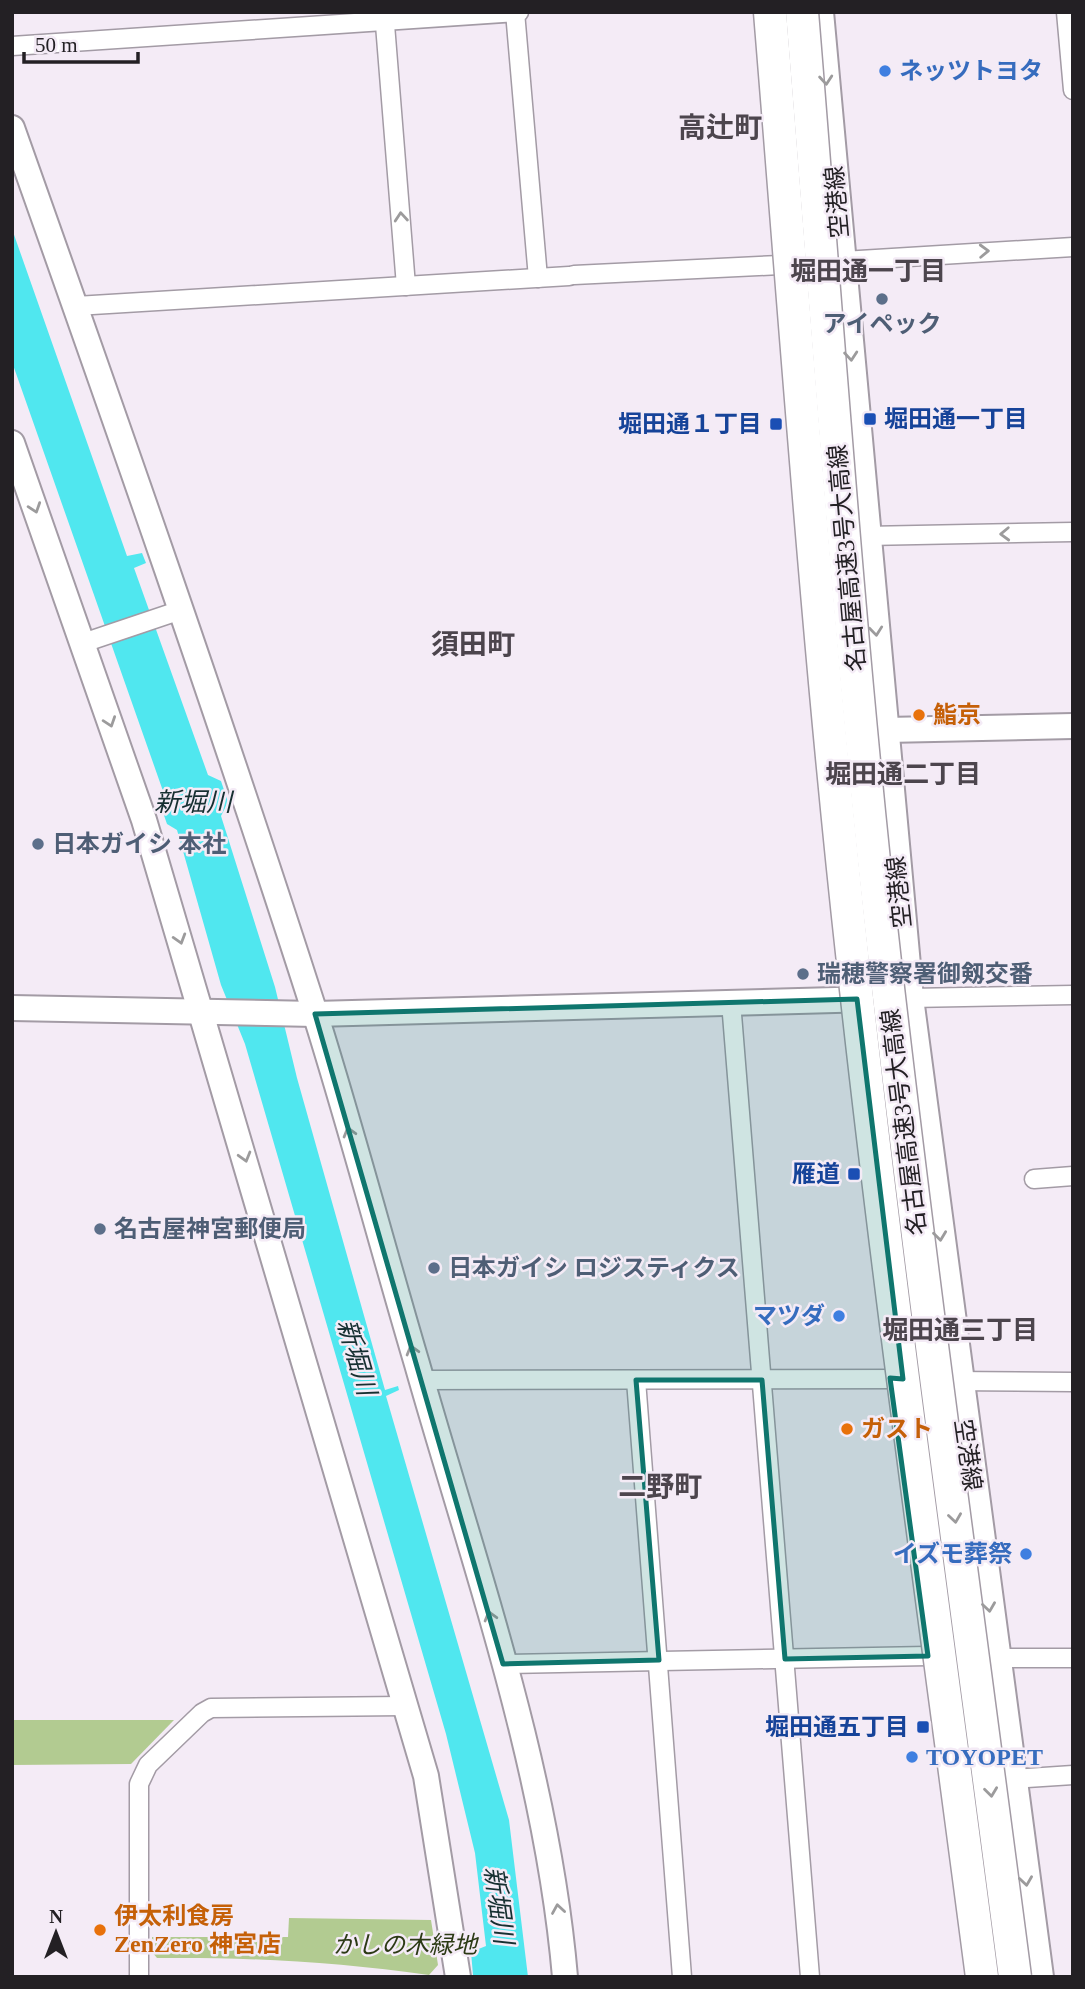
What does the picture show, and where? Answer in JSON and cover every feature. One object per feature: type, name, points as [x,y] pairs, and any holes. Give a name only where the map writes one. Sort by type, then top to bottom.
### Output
[{"type":"highway","name":"名古屋高速3号大高線","points":[[770,12],[820,622],[853,962],[895,1313],[982,1977]]},
{"type":"highway","name":"名古屋高速3号大高線","points":[[802,12],[865,761],[885,958],[928,1321],[1015,1977]]},
{"type":"highway","points":[[798,122],[855,804],[899,1188],[928,1321]]},
{"type":"main road","points":[[756,12],[843,1000],[890,1378],[973,1977]]},
{"type":"main road","name":"空港線","points":[[820,12],[910,998],[958,1381],[1040,1977]]},
{"type":"street","points":[[253,12],[254,31]]},
{"type":"street","points":[[12,46],[254,31],[384,17],[516,12],[538,278]]},
{"type":"street","points":[[1066,12],[1073,89]]},
{"type":"street","points":[[384,17],[406,286]]},
{"type":"street","points":[[12,128],[76,306],[173,612],[307,1014],[421,1380],[503,1664],[548,1849],[560,1917],[565,1977]]},
{"type":"street","points":[[843,261],[1073,247]]},
{"type":"street","points":[[76,306],[780,265]]},
{"type":"street","points":[[12,443],[90,640],[144,820],[209,1011],[426,1776],[458,1977]]},
{"type":"street","points":[[866,536],[1073,531]]},
{"type":"street","points":[[90,640],[173,612]]},
{"type":"street","points":[[886,730],[1073,726]]},
{"type":"street","points":[[12,1008],[307,1014],[1073,995]]},
{"type":"street","points":[[731,1002],[810,1977]]},
{"type":"street","points":[[1034,1178],[1073,1176]]},
{"type":"street","points":[[421,1380],[890,1378],[1073,1382]]},
{"type":"street","points":[[636,1380],[682,1977]]},
{"type":"street","points":[[503,1664],[928,1656]]},
{"type":"street","points":[[996,1658],[1073,1658]]},
{"type":"street","points":[[139,1977],[139,1784],[148,1765],[202,1713],[211,1708],[404,1706]]},
{"type":"street","points":[[1011,1779],[1073,1775]]},
{"type":"highlighted area","points":[[857,999],[903,1379],[890,1378],[928,1656],[785,1659],[762,1380],[636,1380],[659,1660],[503,1664],[315,1014]]},
{"type":"green space","points":[[12,1720],[174,1720],[131,1764],[12,1765]]},
{"type":"green space","name":"かしの木緑地","points":[[289,1918],[431,1920],[438,1965],[429,1975],[293,1961],[157,1958],[152,1952],[152,1937],[288,1937]]},
{"type":"water","name":"新堀川","points":[[12,229],[127,556],[142,553],[146,563],[134,568],[208,775],[221,781],[228,802],[221,816],[275,987],[297,1078],[385,1390],[398,1386],[399,1390],[386,1396],[509,1820],[528,1977],[473,1975],[471,1952],[486,1946],[475,1853],[446,1734],[245,1044],[221,985],[177,830],[167,824],[159,801],[163,791],[12,362]]},
{"type":"place","name":"ネッツトヨタ","points":[[885,71]]},
{"type":"place","name":"アイペック","points":[[882,299]]},
{"type":"place","name":"堀田通一丁目","points":[[870,419]]},
{"type":"place","name":"堀田通１丁目","points":[[776,424]]},
{"type":"place","name":"鮨京","points":[[919,715]]},
{"type":"place","name":"日本ガイシ 本社","points":[[38,844]]},
{"type":"place","name":"瑞穂警察署御剱交番","points":[[803,974]]},
{"type":"place","name":"雁道","points":[[854,1174]]},
{"type":"place","name":"名古屋神宮郵便局","points":[[100,1229]]},
{"type":"place","name":"日本ガイシ ロジスティクス","points":[[434,1268]]},
{"type":"place","name":"マツダ","points":[[839,1316]]},
{"type":"place","name":"ガスト","points":[[847,1429]]},
{"type":"place","name":"イズモ葬祭","points":[[1026,1554]]},
{"type":"place","name":"堀田通五丁目","points":[[923,1727]]},
{"type":"place","name":"TOYOPET","points":[[912,1757]]},
{"type":"place","name":"伊太利食房 ZenZero 神宮店","points":[[100,1930]]},
{"type":"district","name":"高辻町","points":[[720,127]]},
{"type":"district","name":"堀田通一丁目","points":[[868,271]]},
{"type":"district","name":"須田町","points":[[473,644]]},
{"type":"district","name":"堀田通二丁目","points":[[903,774]]},
{"type":"district","name":"堀田通三丁目","points":[[960,1330]]},
{"type":"district","name":"二野町","points":[[660,1486]]}]
